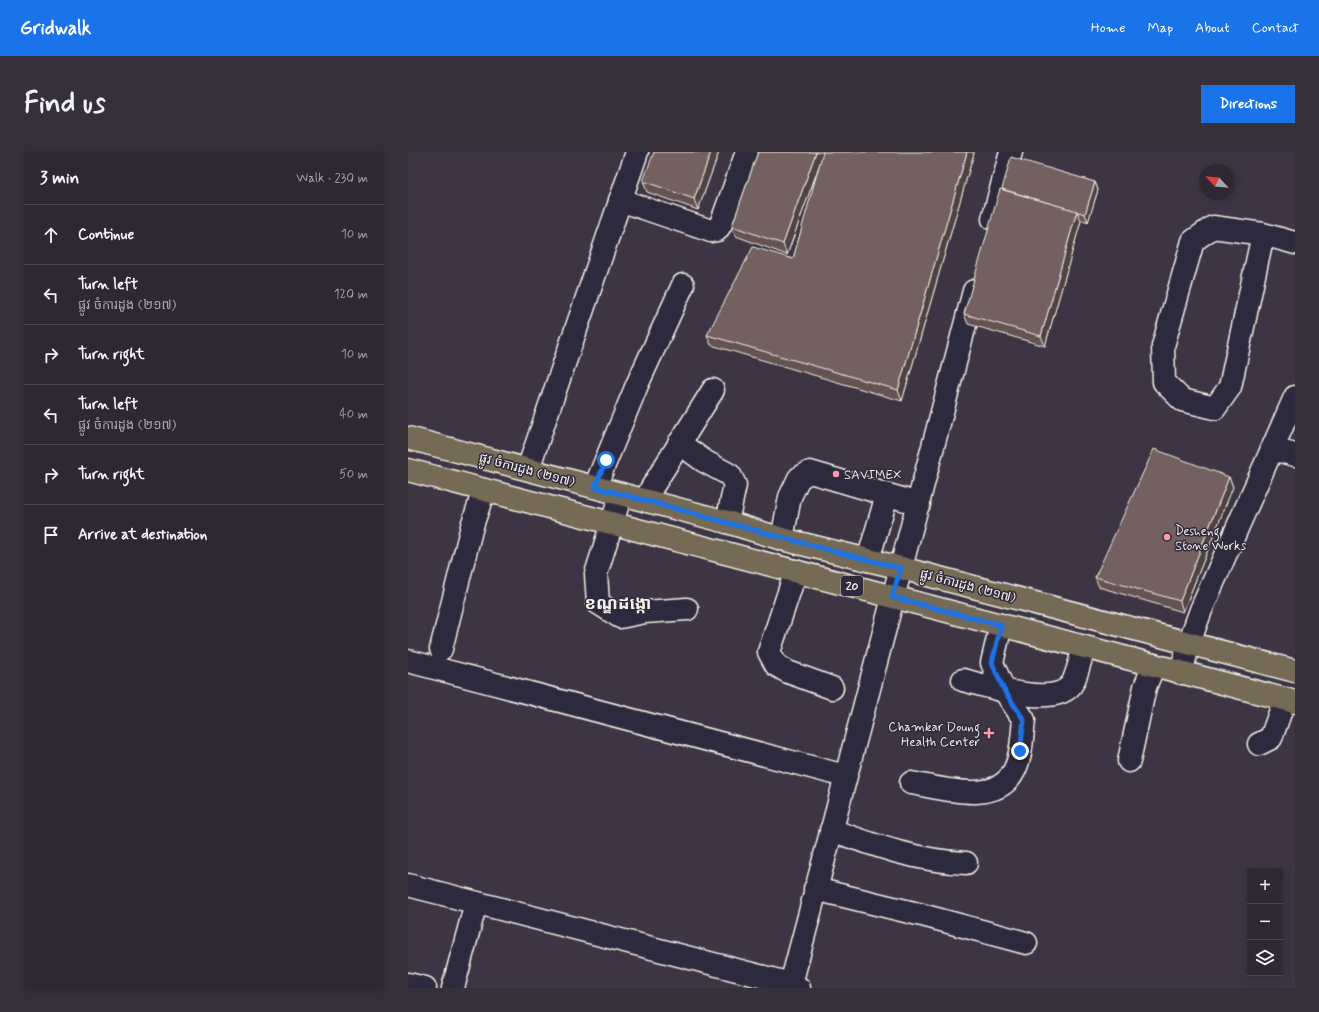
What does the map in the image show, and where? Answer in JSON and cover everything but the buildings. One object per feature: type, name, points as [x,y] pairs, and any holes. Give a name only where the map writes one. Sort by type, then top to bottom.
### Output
[{"type":"main road","name":"ផ្លូវ ចំការដូង (២១៧)","points":[[408,438],[727,522],[782,539],[901,568],[1295,671]]},
{"type":"main road","name":"20","points":[[408,470],[1290,701]]},
{"type":"street","points":[[528,469],[637,152]]},
{"type":"street","points":[[620,200],[711,231],[717,230],[721,224],[747,152]]},
{"type":"street","points":[[988,236],[1010,152]]},
{"type":"street","points":[[1263,234],[1230,387],[1214,408],[1182,400],[1164,382],[1163,346],[1193,241],[1213,227],[1263,234],[1295,243]]},
{"type":"street","points":[[408,885],[793,987],[815,889],[978,274]]},
{"type":"street","points":[[595,487],[637,385],[683,285]]},
{"type":"street","points":[[647,501],[651,489],[712,390]]},
{"type":"street","points":[[1181,672],[1189,643],[1201,610],[1295,397]]},
{"type":"street","points":[[680,443],[704,461],[730,475],[735,485],[727,522]]},
{"type":"street","points":[[1272,449],[1295,455]]},
{"type":"street","points":[[782,539],[790,497],[799,478],[810,472],[918,504]]},
{"type":"street","points":[[441,649],[472,526],[484,490]]},
{"type":"street","points":[[620,494],[596,574],[598,603],[620,617],[645,612],[687,609]]},
{"type":"street","points":[[868,560],[887,495]]},
{"type":"street","points":[[796,571],[769,652],[776,665],[788,672],[832,688]]},
{"type":"street","points":[[911,783],[973,794],[1001,786],[1014,772],[1020,751],[1024,720],[1004,690],[992,663],[1001,625]]},
{"type":"street","points":[[963,680],[1004,690],[1042,696],[1061,692],[1072,683],[1084,647]]},
{"type":"street","points":[[408,660],[845,776]]},
{"type":"street","points":[[1129,761],[1145,687],[1154,665]]},
{"type":"street","points":[[1259,744],[1271,738],[1290,701]]},
{"type":"street","points":[[831,830],[891,851],[939,862],[966,863]]},
{"type":"street","points":[[815,889],[922,915],[1026,943]]},
{"type":"street","points":[[453,988],[476,903]]},
{"type":"street","points":[[408,984],[425,988]]},
{"type":"place","name":"SAVIMEX","points":[[836,474]]},
{"type":"place","name":"Desheng Stone Works","points":[[1167,537]]},
{"type":"place","name":"Chamkar Doung Health Center","points":[[989,733]]},
{"type":"district","name":"ខណ្ឌដង្កោ","points":[[618,603]]},
{"type":"route","points":[[606,460],[595,487],[727,522],[782,539],[901,568],[892,597],[1001,625],[992,663],[1004,690],[1024,720],[1020,751]]}]
